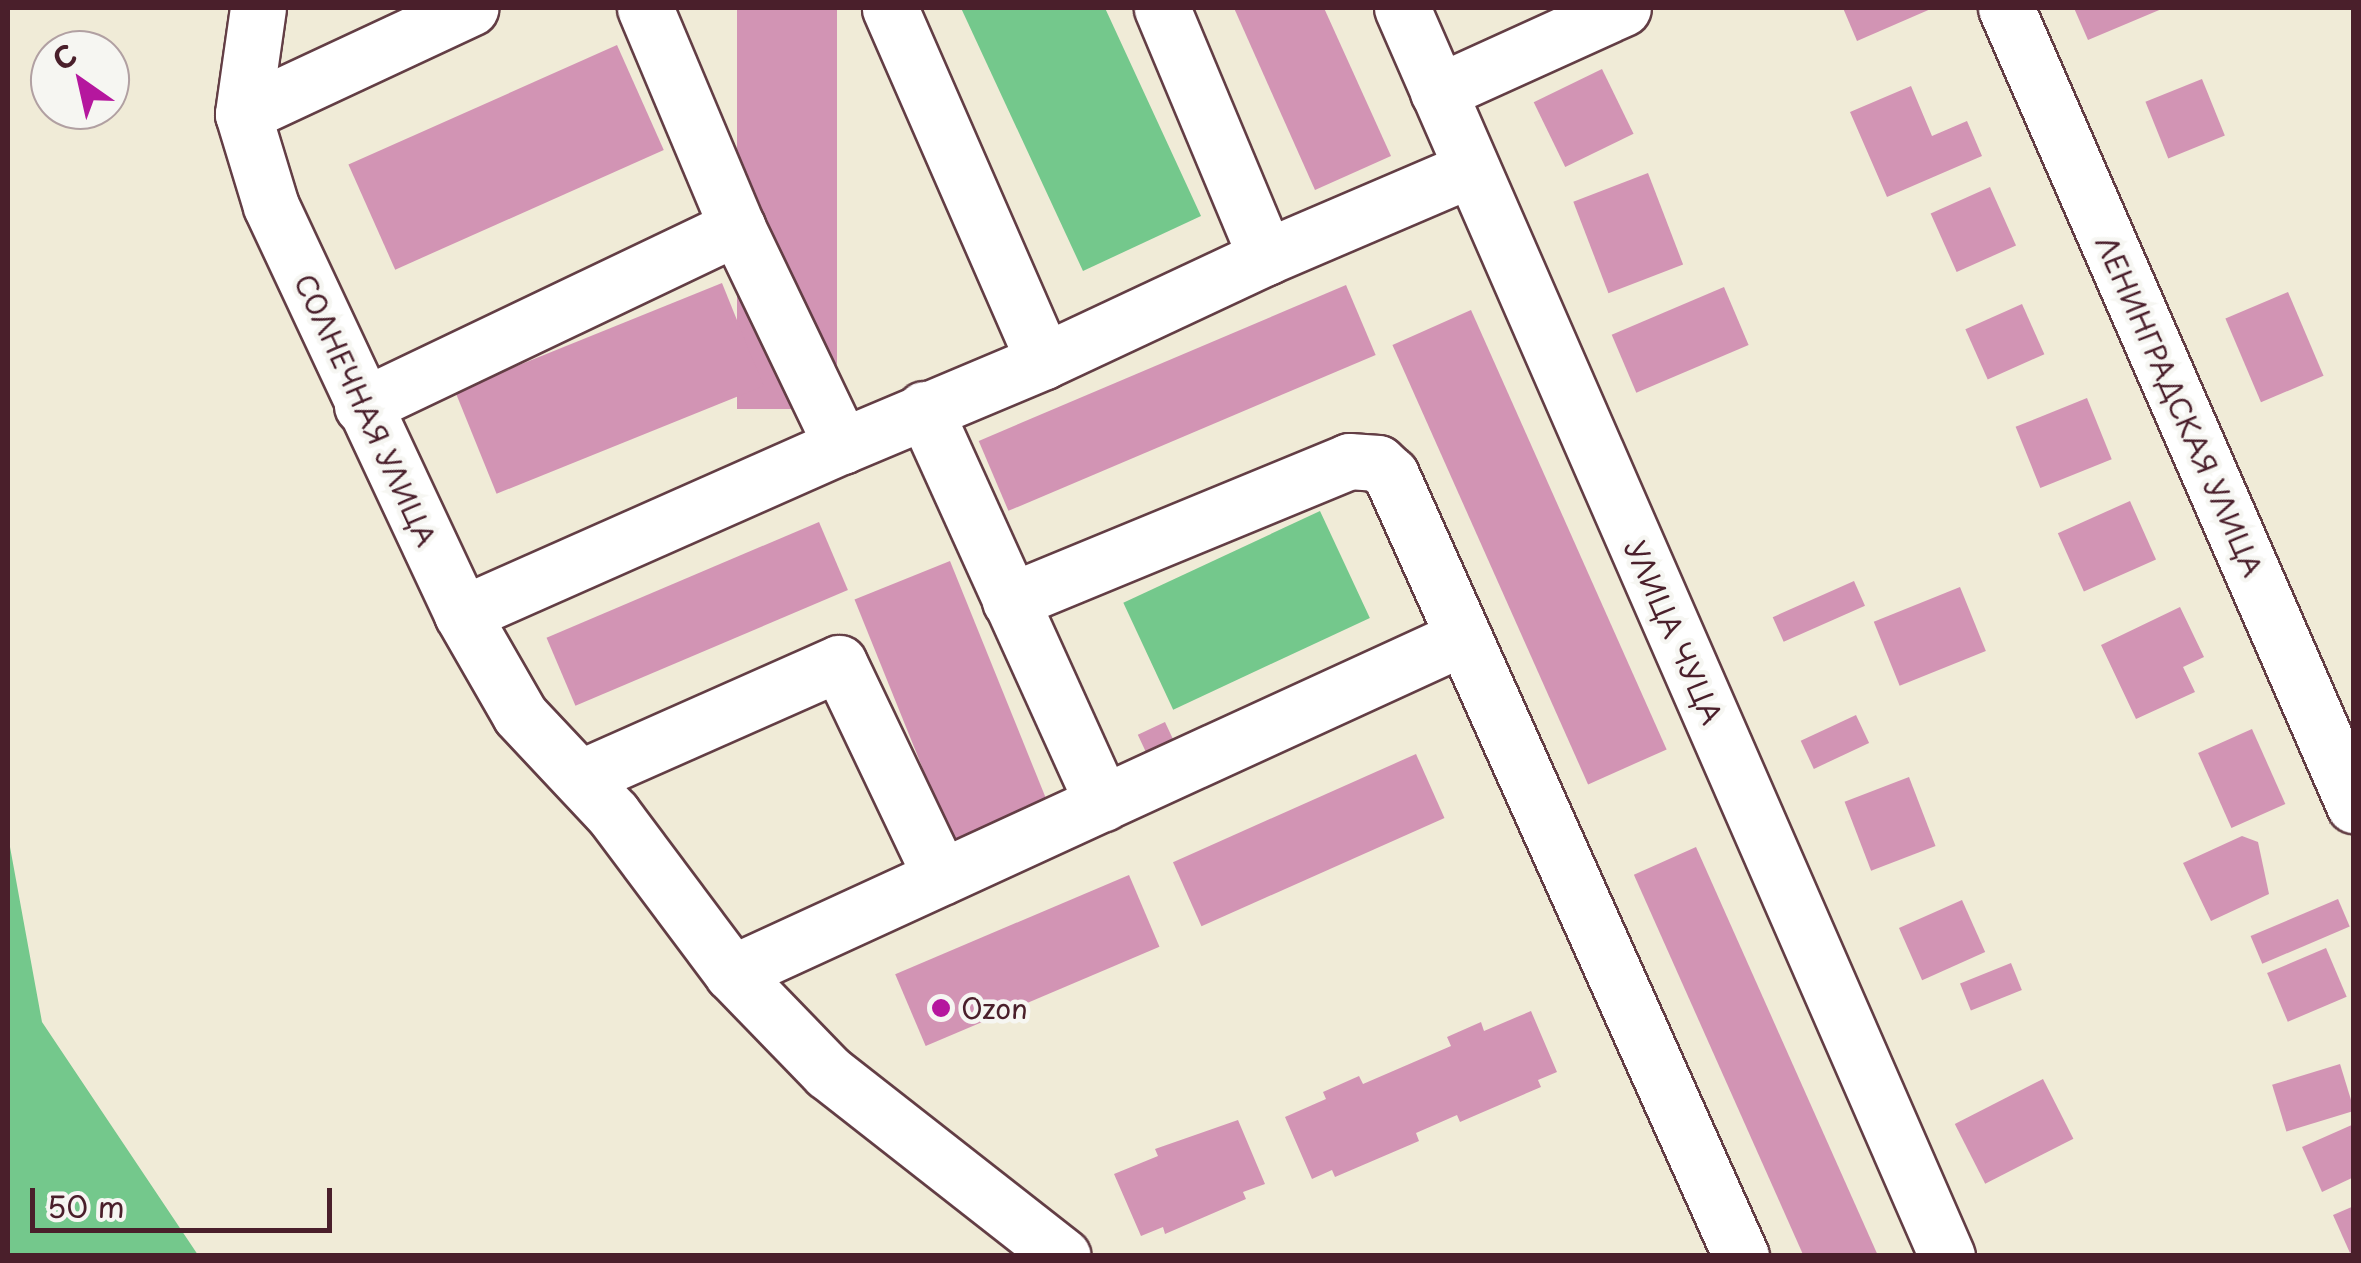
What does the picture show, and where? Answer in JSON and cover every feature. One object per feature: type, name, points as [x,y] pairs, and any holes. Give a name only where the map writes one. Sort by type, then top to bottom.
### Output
[{"type":"street","name":"СОЛНЕЧНАЯ УЛИЦА","points":[[258,8],[243,114],[271,206],[462,614],[520,715],[582,776],[732,974],[828,1072],[993,1233],[1064,1256]]},
{"type":"street","points":[[243,114],[470,8]]},
{"type":"street","points":[[645,8],[737,226],[842,446]]},
{"type":"street","points":[[890,8],[1044,362]]},
{"type":"street","points":[[1162,8],[1266,257]]},
{"type":"street","name":"УЛИЦА ЧУЦА","points":[[1402,8],[1947,1256]]},
{"type":"street","points":[[1438,92],[1623,8]]},
{"type":"street","name":"ЛЕНИНГРАДСКАЯ УЛИЦА","points":[[2006,8],[2354,805]]},
{"type":"street","points":[[462,614],[924,410],[1044,362],[1266,257],[1471,168]]},
{"type":"street","points":[[362,406],[737,226]]},
{"type":"street","points":[[924,410],[1103,803]]},
{"type":"street","points":[[1010,601],[1365,460],[1391,475],[1740,1256]]},
{"type":"street","points":[[732,974],[1464,637]]},
{"type":"street","points":[[582,776],[839,664],[942,877]]},
{"type":"green space","points":[[961,8],[1105,8],[1201,216],[1083,271]]},
{"type":"green space","points":[[1320,511],[1370,618],[1173,710],[1123,603]]},
{"type":"green space","points":[[8,836],[42,1022],[198,1255],[8,1255]]},
{"type":"building","points":[[737,8],[837,8],[837,409],[737,409]]},
{"type":"building","points":[[1234,8],[1324,8],[1391,156],[1315,190]]},
{"type":"building","points":[[1843,8],[1933,8],[1857,41]]},
{"type":"building","points":[[2074,8],[2164,8],[2088,40]]},
{"type":"building","points":[[617,45],[664,150],[395,270],[348,165]]},
{"type":"building","points":[[1602,69],[1634,134],[1565,167],[1534,102]]},
{"type":"building","points":[[2202,79],[2225,136],[2168,158],[2145,102]]},
{"type":"building","points":[[1911,86],[1932,136],[1967,121],[1982,156],[1887,197],[1850,112]]},
{"type":"building","points":[[1648,173],[1683,264],[1608,293],[1573,202]]},
{"type":"building","points":[[1990,187],[2016,245],[1957,272],[1931,213]]},
{"type":"building","points":[[722,283],[764,386],[497,494],[455,391]]},
{"type":"building","points":[[1346,285],[1376,355],[1008,511],[979,441]]},
{"type":"building","points":[[1724,287],[1749,345],[1636,393],[1612,335]]},
{"type":"building","points":[[2288,292],[2324,376],[2261,402],[2225,319]]},
{"type":"building","points":[[2022,304],[2044,354],[1988,379],[1965,329]]},
{"type":"building","points":[[1471,310],[1667,749],[1588,784],[1392,345]]},
{"type":"building","points":[[2087,398],[2112,459],[2040,488],[2016,427]]},
{"type":"building","points":[[2130,501],[2156,559],[2084,592],[2058,533]]},
{"type":"building","points":[[819,522],[848,590],[575,706],[547,638]]},
{"type":"building","points":[[950,561],[1049,805],[953,843],[855,600]]},
{"type":"building","points":[[1854,581],[1865,606],[1784,642],[1773,617]]},
{"type":"building","points":[[1960,587],[1986,651],[1900,686],[1874,622]]},
{"type":"building","points":[[2180,607],[2204,657],[2183,667],[2195,692],[2136,719],[2101,645]]},
{"type":"building","points":[[1856,715],[1869,743],[1814,769],[1801,741]]},
{"type":"building","points":[[1165,722],[1176,746],[1149,758],[1138,735]]},
{"type":"building","points":[[2252,729],[2285,804],[2231,828],[2198,753]]},
{"type":"building","points":[[1416,754],[1444,818],[1201,926],[1173,862]]},
{"type":"building","points":[[1909,777],[1936,846],[1871,871],[1845,802]]},
{"type":"building","points":[[2242,836],[2258,842],[2269,894],[2211,921],[2183,863]]},
{"type":"building","points":[[1696,847],[1878,1255],[1804,1256],[1634,875]]},
{"type":"building","points":[[1129,875],[1159,947],[926,1046],[895,974]]},
{"type":"building","points":[[2338,899],[2350,927],[2262,964],[2251,936]]},
{"type":"building","points":[[1962,900],[1985,952],[1922,980],[1899,928]]},
{"type":"building","points":[[2326,948],[2347,997],[2288,1022],[2267,973]]},
{"type":"building","points":[[2011,963],[2022,990],[1971,1010],[1960,984]]},
{"type":"building","points":[[1531,1011],[1557,1072],[1538,1080],[1541,1087],[1460,1122],[1457,1115],[1416,1133],[1419,1141],[1335,1177],[1332,1170],[1312,1179],[1285,1117],[1326,1099],[1323,1092],[1359,1076],[1363,1084],[1451,1046],[1447,1037],[1481,1022],[1484,1031]]},
{"type":"building","points":[[2340,1064],[2354,1111],[2286,1132],[2272,1085]]},
{"type":"building","points":[[2043,1079],[2073,1139],[1985,1184],[1955,1124]]},
{"type":"building","points":[[1238,1120],[1265,1184],[1243,1192],[1246,1199],[1165,1234],[1163,1227],[1141,1236],[1114,1174],[1158,1156],[1155,1149]]},
{"type":"building","points":[[2354,1124],[2354,1177],[2322,1192],[2302,1147]]},
{"type":"building","points":[[2354,1206],[2354,1251],[2350,1253],[2333,1215]]},
{"type":"place","name":"Ozon","points":[[941,1008]]}]
